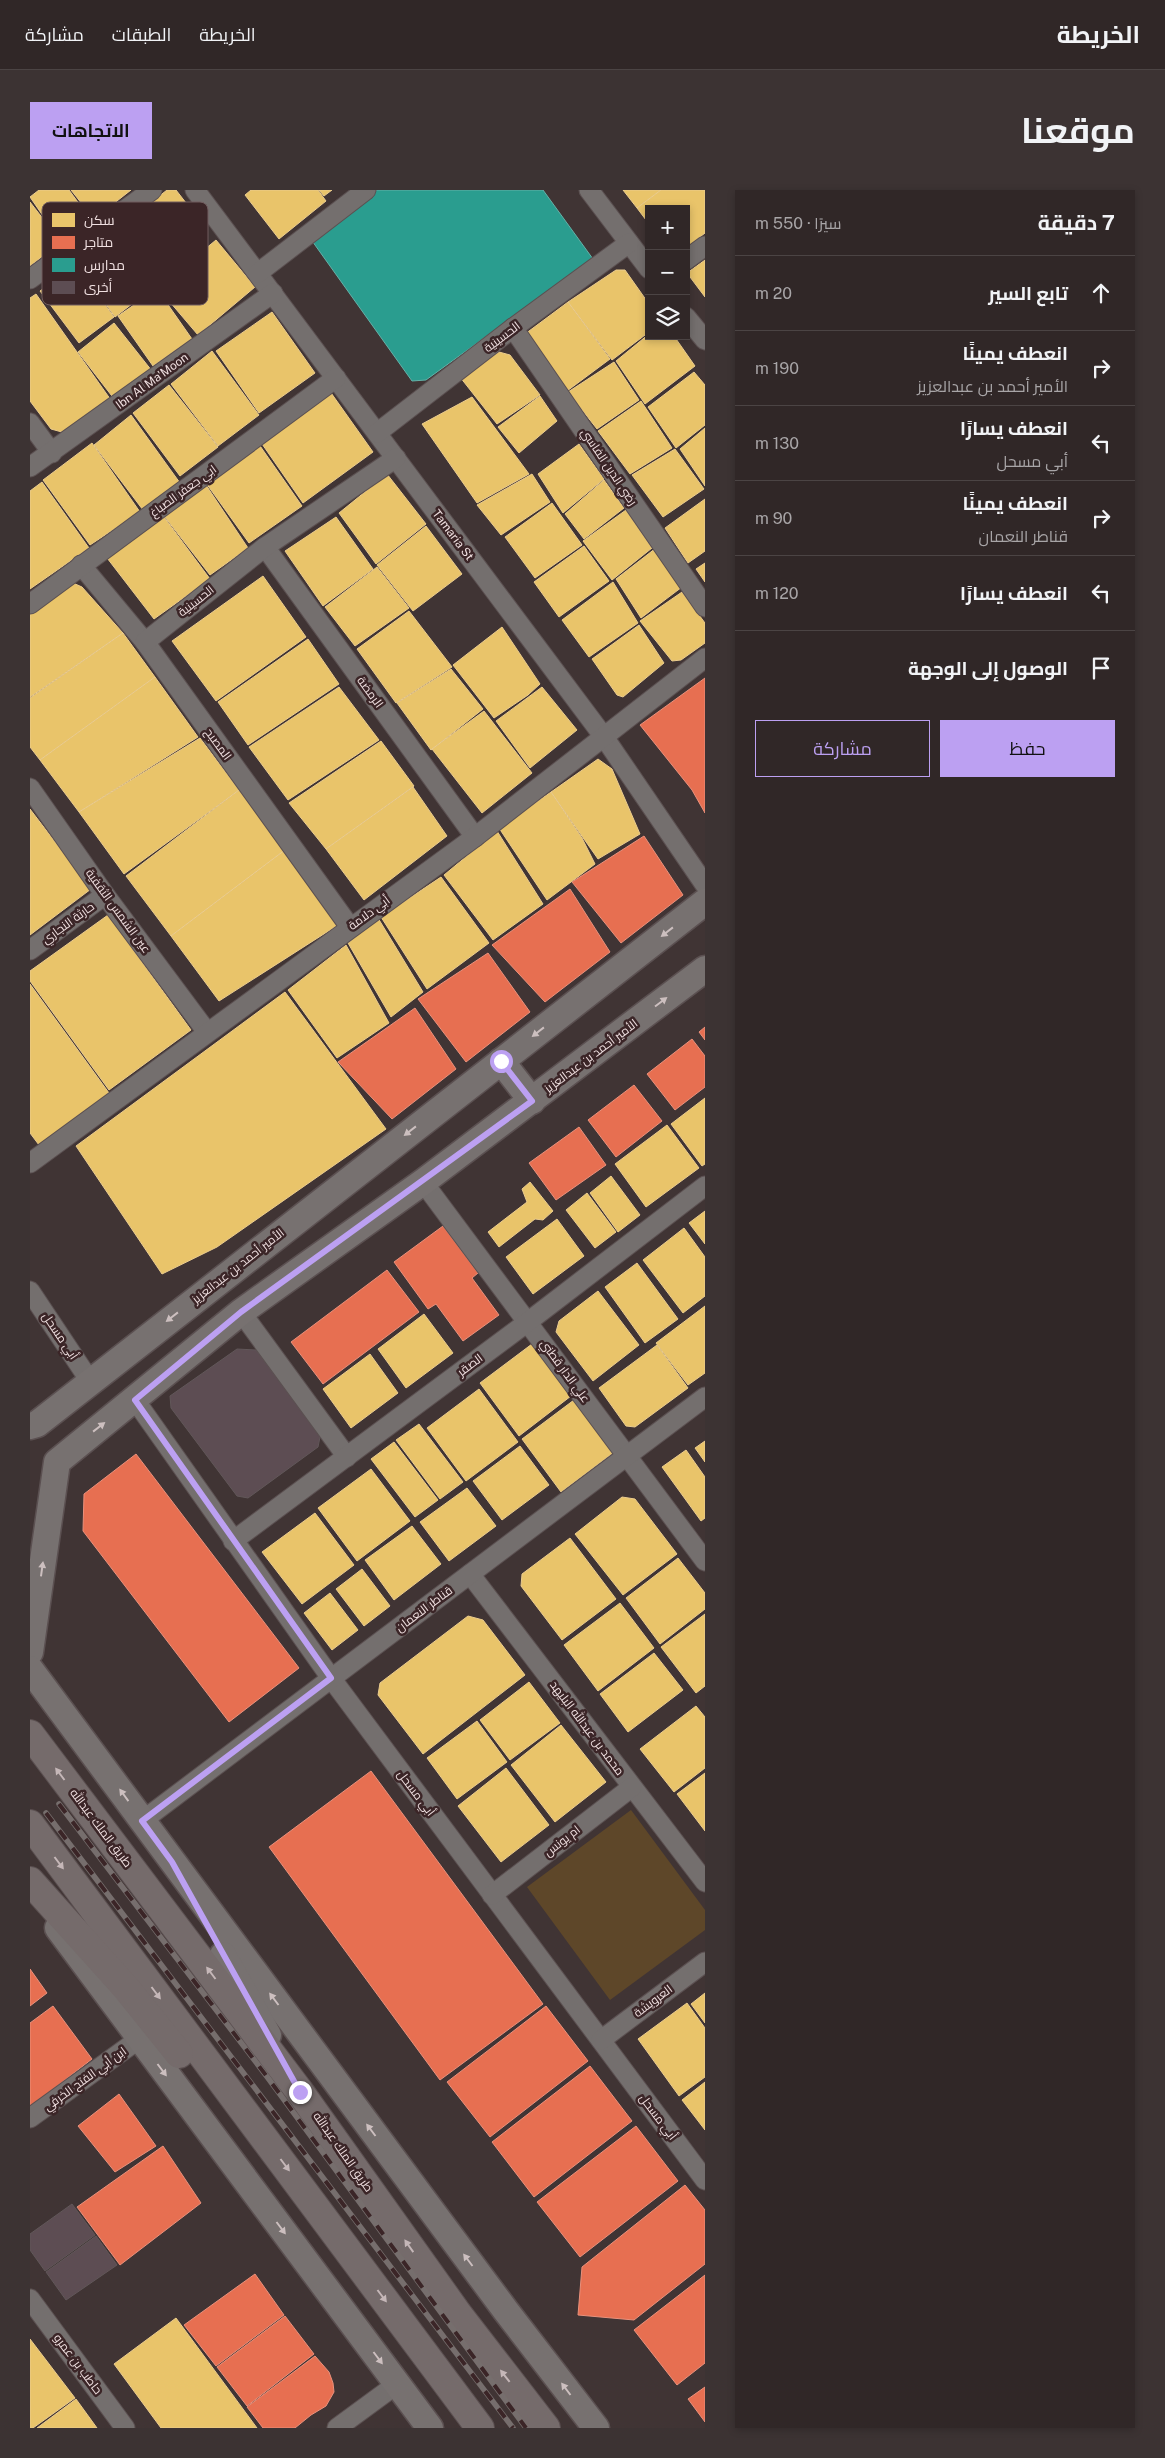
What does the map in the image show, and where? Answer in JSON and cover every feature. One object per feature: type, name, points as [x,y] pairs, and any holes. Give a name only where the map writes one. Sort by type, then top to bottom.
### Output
[{"type":"highway","name":"طريق الملك عبدالله","points":[[30,1734],[300,2092],[458,2314],[546,2428]]},
{"type":"highway","points":[[30,1824],[480,2428]]},
{"type":"highway","points":[[30,1881],[126,1988],[206,2087],[264,2138]]},
{"type":"street","points":[[136,202],[152,190]]},
{"type":"street","name":"Tamaria St","points":[[195,190],[204,202]]},
{"type":"street","points":[[258,273],[366,190]]},
{"type":"street","points":[[589,190],[645,264]]},
{"type":"street","name":"Tamaria St","points":[[208,207],[604,737],[705,884]]},
{"type":"street","name":"الحسينية","points":[[377,433],[513,328],[629,243]]},
{"type":"street","points":[[690,257],[705,246]]},
{"type":"street","points":[[30,279],[42,270]]},
{"type":"street","name":"Ibn Al Ma'Moon","points":[[30,467],[273,292]]},
{"type":"street","points":[[690,322],[705,340]]},
{"type":"street","name":"رضي الدين الفاسي","points":[[513,328],[705,607]]},
{"type":"street","name":"ابي جعفر الصباغ","points":[[30,604],[336,378]]},
{"type":"street","points":[[30,423],[52,453]]},
{"type":"street","name":"الحسينية","points":[[144,642],[264,547],[396,458]]},
{"type":"street","name":"الرمضة","points":[[264,547],[475,837]]},
{"type":"street","name":"المصبح","points":[[81,565],[144,642],[350,927]]},
{"type":"street","name":"أبي دلامة","points":[[30,1163],[475,837],[705,658]]},
{"type":"street","name":"عين الشمس الثقفية","points":[[30,788],[105,895],[208,1032]]},
{"type":"street","name":"حارثة النجاري","points":[[30,950],[105,895]]},
{"type":"street","name":"الأمير أحمد بن عبدالعزيز","points":[[30,1426],[37,1424],[705,902]]},
{"type":"street","name":"الأمير أحمد بن عبدالعزيز","points":[[30,1652],[57,1462],[241,1312],[423,1182],[705,969]]},
{"type":"street","points":[[501,1061],[532,1101]]},
{"type":"street","name":"علي الدار قطني","points":[[423,1182],[705,1561]]},
{"type":"street","name":"الصقر","points":[[234,1541],[347,1458],[705,1186]]},
{"type":"street","name":"أبي مسحل","points":[[30,1291],[90,1381]]},
{"type":"street","points":[[241,1312],[347,1458]]},
{"type":"street","name":"قناطر النعمان","points":[[142,1821],[705,1397]]},
{"type":"street","name":"أبي مسحل","points":[[135,1400],[331,1678],[705,2180]]},
{"type":"street","name":"محمد بن عبدالله البليهد","points":[[470,1574],[705,1882]]},
{"type":"street","points":[[30,1669],[494,2295],[596,2428]]},
{"type":"street","name":"ام يونس","points":[[492,1895],[632,1787]]},
{"type":"street","points":[[172,1862],[300,2092]]},
{"type":"street","points":[[30,1889],[430,2428]]},
{"type":"street","name":"العرويشة","points":[[601,2040],[705,1962]]},
{"type":"street","name":"ابن أبي الفتح الخرفي","points":[[30,2118],[140,2039]]},
{"type":"street","name":"حاطب بن عمرو","points":[[30,2299],[125,2428]]},
{"type":"street","points":[[337,2428],[397,2384]]},
{"type":"shaded area","points":[[631,1810],[705,1910],[705,1930],[610,2000],[527,1887]]},
{"type":"building: سكن","points":[[39,190],[69,190],[78,202],[42,202],[42,214],[30,197]]},
{"type":"building: سكن","points":[[71,190],[131,190],[116,202],[81,202]]},
{"type":"building: سكن","points":[[167,190],[176,190],[185,202],[152,202]]},
{"type":"building: سكن","points":[[251,190],[318,190],[326,201],[279,239],[245,195]]},
{"type":"building: سكن","points":[[319,190],[332,190],[324,196]]},
{"type":"building: سكن","points":[[623,190],[661,190],[637,208]]},
{"type":"building: سكن","points":[[661,190],[705,190],[705,233],[690,245],[690,205],[645,205],[645,219],[637,208]]},
{"type":"building: سكن","points":[[30,202],[42,217],[42,257],[30,266]]},
{"type":"building: سكن","points":[[216,240],[255,287],[198,335],[172,305],[208,305],[208,247]]},
{"type":"building: سكن","points":[[705,260],[705,297],[690,277],[690,271]]},
{"type":"building: سكن","points":[[616,270],[625,270],[645,298],[645,335],[612,360],[568,302]]},
{"type":"building: سكن","points":[[36,294],[113,403],[69,434],[51,429],[30,401],[30,298]]},
{"type":"building: سكن","points":[[568,302],[610,359],[567,391],[525,334]]},
{"type":"building: سكن","points":[[50,305],[105,305],[114,317],[79,343]]},
{"type":"building: سكن","points":[[106,305],[131,305],[115,317]]},
{"type":"building: سكن","points":[[134,305],[168,305],[192,339],[153,366],[118,316]]},
{"type":"building: سكن","points":[[272,312],[315,373],[259,413],[216,351]]},
{"type":"building: سكن","points":[[114,323],[152,371],[115,400],[78,352]]},
{"type":"building: سكن","points":[[645,337],[645,340],[677,340],[695,366],[645,404],[616,361]]},
{"type":"building: سكن","points":[[212,351],[259,415],[218,446],[171,384]]},
{"type":"building: سكن","points":[[499,352],[510,355],[540,395],[497,424],[460,377]]},
{"type":"building: سكن","points":[[614,362],[639,400],[597,429],[568,392]]},
{"type":"building: سكن","points":[[694,372],[705,385],[705,425],[676,448],[648,407]]},
{"type":"building: سكن","points":[[169,385],[218,447],[180,476],[133,413]]},
{"type":"building: سكن","points":[[329,390],[373,452],[303,503],[260,441]]},
{"type":"building: سكن","points":[[540,396],[557,421],[519,453],[498,427]]},
{"type":"building: سكن","points":[[472,397],[529,474],[477,503],[422,424]]},
{"type":"building: سكن","points":[[641,401],[672,448],[630,474],[598,431]]},
{"type":"building: سكن","points":[[131,415],[180,483],[143,510],[94,445]]},
{"type":"building: سكن","points":[[705,428],[705,486],[680,449]]},
{"type":"building: سكن","points":[[92,443],[140,512],[90,545],[43,480]]},
{"type":"building: سكن","points":[[258,443],[302,506],[249,543],[206,483]]},
{"type":"building: سكن","points":[[579,444],[604,479],[563,513],[538,474]]},
{"type":"building: سكن","points":[[675,449],[704,489],[663,517],[632,475]]},
{"type":"building: سكن","points":[[387,474],[426,524],[376,564],[339,513]]},
{"type":"building: سكن","points":[[532,474],[550,502],[501,535],[477,505]]},
{"type":"building: سكن","points":[[604,480],[624,508],[584,539],[565,514]]},
{"type":"building: سكن","points":[[42,482],[89,548],[30,589],[30,491]]},
{"type":"building: سكن","points":[[204,482],[248,548],[210,575],[161,512]]},
{"type":"building: سكن","points":[[705,499],[705,551],[688,563],[665,528]]},
{"type":"building: سكن","points":[[552,503],[582,545],[535,578],[505,537]]},
{"type":"building: سكن","points":[[626,510],[652,548],[612,580],[583,541]]},
{"type":"building: سكن","points":[[161,513],[210,579],[154,619],[104,554]]},
{"type":"building: سكن","points":[[336,517],[373,569],[323,606],[285,551]]},
{"type":"building: سكن","points":[[426,526],[462,574],[413,611],[377,565]]},
{"type":"building: سكن","points":[[584,546],[609,581],[559,617],[534,582]]},
{"type":"building: سكن","points":[[656,548],[682,587],[641,618],[616,579]]},
{"type":"building: سكن","points":[[705,563],[705,582],[696,569]]},
{"type":"building: سكن","points":[[377,567],[409,608],[355,646],[325,607]]},
{"type":"building: سكن","points":[[263,576],[306,637],[216,701],[172,641]]},
{"type":"building: سكن","points":[[613,582],[638,623],[589,657],[562,620]]},
{"type":"building: سكن","points":[[73,583],[82,587],[123,633],[30,697],[30,613]]},
{"type":"building: سكن","points":[[682,592],[705,623],[705,643],[681,660],[672,661],[640,621]]},
{"type":"building: سكن","points":[[409,611],[452,667],[396,703],[357,649]]},
{"type":"building: سكن","points":[[639,625],[664,663],[623,697],[617,695],[592,659]]},
{"type":"building: سكن","points":[[502,627],[540,684],[528,695],[494,718],[453,665]]},
{"type":"building: سكن","points":[[123,633],[155,677],[40,760],[30,747],[30,698]]},
{"type":"building: سكن","points":[[308,639],[339,684],[248,745],[218,702]]},
{"type":"building: سكن","points":[[451,669],[483,709],[431,750],[397,703]]},
{"type":"building: سكن","points":[[155,677],[198,737],[79,812],[40,760]]},
{"type":"building: سكن","points":[[339,687],[379,740],[288,800],[249,747]]},
{"type":"building: سكن","points":[[542,687],[577,730],[530,768],[496,721]]},
{"type":"building: سكن","points":[[484,711],[532,773],[482,813],[432,749]]},
{"type":"building: سكن","points":[[200,738],[239,790],[124,874],[79,812]]},
{"type":"building: سكن","points":[[381,741],[414,786],[326,849],[289,803]]},
{"type":"building: سكن","points":[[598,759],[612,769],[640,834],[598,859],[551,792]]},
{"type":"building: سكن","points":[[413,787],[447,836],[364,900],[326,849]]},
{"type":"building: سكن","points":[[239,790],[285,850],[171,936],[126,876]]},
{"type":"building: سكن","points":[[551,792],[582,838],[595,864],[547,900],[499,828]]},
{"type":"building: سكن","points":[[30,809],[91,889],[30,935]]},
{"type":"building: سكن","points":[[497,831],[543,904],[493,940],[444,875]]},
{"type":"building: سكن","points":[[285,850],[338,925],[219,1001],[171,936]]},
{"type":"building: سكن","points":[[441,877],[489,943],[427,989],[381,917]]},
{"type":"building: سكن","points":[[108,915],[191,1030],[109,1090],[30,981],[30,971]]},
{"type":"building: سكن","points":[[378,918],[423,992],[391,1017],[348,943]]},
{"type":"building: سكن","points":[[346,945],[389,1023],[337,1058],[288,990]]},
{"type":"building: سكن","points":[[30,984],[109,1093],[39,1145],[30,1133]]},
{"type":"building: سكن","points":[[285,992],[386,1129],[217,1247],[162,1274],[76,1146]]},
{"type":"building: سكن","points":[[705,1098],[705,1164],[702,1166],[671,1124]]},
{"type":"building: سكن","points":[[667,1125],[699,1168],[646,1207],[615,1164]]},
{"type":"building: سكن","points":[[611,1176],[640,1215],[618,1232],[590,1193]]},
{"type":"building: سكن","points":[[530,1182],[553,1211],[543,1220],[535,1219],[499,1247],[488,1232],[527,1202],[522,1189]]},
{"type":"building: سكن","points":[[587,1193],[616,1232],[595,1248],[566,1210]]},
{"type":"building: سكن","points":[[705,1211],[705,1244],[689,1223]]},
{"type":"building: سكن","points":[[557,1219],[584,1256],[533,1294],[506,1257]]},
{"type":"building: سكن","points":[[684,1228],[705,1257],[705,1296],[683,1313],[643,1260]]},
{"type":"building: سكن","points":[[637,1263],[678,1319],[645,1343],[605,1287]]},
{"type":"building: سكن","points":[[598,1291],[639,1345],[593,1381],[556,1332],[559,1321]]},
{"type":"building: سكن","points":[[705,1306],[705,1373],[688,1385],[656,1343]]},
{"type":"building: سكن","points":[[424,1314],[453,1353],[406,1388],[378,1349]]},
{"type":"building: سكن","points":[[532,1344],[571,1396],[519,1436],[480,1383]]},
{"type":"building: سكن","points":[[657,1345],[688,1388],[635,1427],[626,1426],[599,1388]]},
{"type":"building: سكن","points":[[370,1354],[398,1393],[351,1428],[323,1389]]},
{"type":"building: سكن","points":[[479,1389],[518,1442],[466,1481],[427,1428]]},
{"type":"building: سكن","points":[[574,1400],[613,1453],[561,1492],[522,1439]]},
{"type":"building: سكن","points":[[419,1424],[463,1482],[440,1499],[396,1440]]},
{"type":"building: سكن","points":[[705,1441],[705,1462],[695,1448]]},
{"type":"building: سكن","points":[[394,1442],[438,1500],[415,1517],[371,1459]]},
{"type":"building: سكن","points":[[520,1446],[549,1485],[502,1520],[473,1481]]},
{"type":"building: سكن","points":[[686,1450],[705,1477],[705,1518],[701,1521],[662,1467]]},
{"type":"building: سكن","points":[[371,1469],[410,1521],[357,1561],[318,1508]]},
{"type":"building: سكن","points":[[467,1488],[496,1526],[449,1561],[420,1522]]},
{"type":"building: سكن","points":[[622,1497],[635,1499],[677,1554],[623,1595],[575,1534]]},
{"type":"building: سكن","points":[[315,1513],[354,1565],[302,1604],[262,1552]]},
{"type":"building: سكن","points":[[412,1526],[441,1564],[394,1600],[365,1560]]},
{"type":"building: سكن","points":[[570,1538],[616,1599],[562,1640],[521,1586],[522,1574]]},
{"type":"building: سكن","points":[[678,1558],[705,1593],[705,1609],[660,1644],[626,1598]]},
{"type":"building: سكن","points":[[362,1569],[390,1606],[364,1626],[336,1589]]},
{"type":"building: سكن","points":[[330,1593],[358,1630],[332,1650],[304,1613]]},
{"type":"building: سكن","points":[[620,1603],[654,1648],[598,1691],[564,1645]]},
{"type":"building: سكن","points":[[705,1614],[705,1686],[696,1693],[661,1647]]},
{"type":"building: سكن","points":[[468,1616],[483,1620],[525,1675],[423,1754],[378,1695],[380,1683]]},
{"type":"building: سكن","points":[[654,1653],[683,1690],[628,1732],[600,1694]]},
{"type":"building: سكن","points":[[529,1682],[560,1723],[510,1760],[480,1720]]},
{"type":"building: سكن","points":[[696,1706],[705,1717],[705,1768],[674,1792],[640,1749]]},
{"type":"building: سكن","points":[[477,1721],[507,1762],[457,1799],[427,1758]]},
{"type":"building: سكن","points":[[561,1725],[606,1782],[555,1822],[511,1765]]},
{"type":"building: سكن","points":[[506,1768],[549,1825],[501,1862],[458,1806]]},
{"type":"building: سكن","points":[[705,1773],[705,1831],[677,1794]]},
{"type":"building: سكن","points":[[705,1993],[705,2023],[691,2004]]},
{"type":"building: سكن","points":[[687,2003],[705,2028],[705,2077],[679,2096],[638,2039]]},
{"type":"building: سكن","points":[[705,2082],[705,2130],[682,2100]]},
{"type":"building: سكن","points":[[176,2318],[257,2428],[161,2428],[114,2364]]},
{"type":"building: سكن","points":[[30,2339],[75,2398],[33,2428],[30,2428]]},
{"type":"building: سكن","points":[[76,2399],[97,2428],[37,2428]]},
{"type":"building: متاجر","points":[[705,678],[705,813],[692,790],[640,725]]},
{"type":"building: متاجر","points":[[644,836],[683,895],[621,943],[572,882]]},
{"type":"building: متاجر","points":[[570,889],[610,952],[545,1002],[492,945]]},
{"type":"building: متاجر","points":[[488,953],[530,1012],[466,1062],[418,999]]},
{"type":"building: متاجر","points":[[415,1008],[456,1069],[392,1119],[338,1062]]},
{"type":"building: متاجر","points":[[705,1027],[705,1040],[699,1032]]},
{"type":"building: متاجر","points":[[692,1039],[705,1056],[705,1087],[675,1110],[647,1074]]},
{"type":"building: متاجر","points":[[634,1085],[662,1121],[616,1157],[588,1120]]},
{"type":"building: متاجر","points":[[579,1127],[606,1165],[556,1200],[529,1163]]},
{"type":"building: متاجر","points":[[443,1226],[478,1273],[472,1278],[499,1315],[463,1341],[436,1304],[428,1309],[394,1262]]},
{"type":"building: متاجر","points":[[387,1270],[419,1312],[323,1384],[291,1342]]},
{"type":"building: متاجر","points":[[136,1454],[299,1668],[229,1722],[83,1531],[84,1494]]},
{"type":"building: متاجر","points":[[371,1771],[543,2004],[440,2080],[269,1847]]},
{"type":"building: متاجر","points":[[30,1969],[47,1993],[30,2006]]},
{"type":"building: متاجر","points":[[53,2006],[92,2059],[30,2107],[30,2023]]},
{"type":"building: متاجر","points":[[546,2006],[588,2061],[490,2137],[447,2082]]},
{"type":"building: متاجر","points":[[590,2066],[632,2121],[534,2197],[492,2142]]},
{"type":"building: متاجر","points":[[119,2094],[156,2146],[115,2172],[78,2126]]},
{"type":"building: متاجر","points":[[636,2126],[678,2181],[580,2257],[537,2202]]},
{"type":"building: متاجر","points":[[163,2146],[201,2203],[120,2265],[77,2207]]},
{"type":"building: متاجر","points":[[685,2185],[705,2210],[705,2264],[634,2320],[578,2315],[582,2267]]},
{"type":"building: متاجر","points":[[255,2274],[284,2315],[216,2366],[184,2325]]},
{"type":"building: متاجر","points":[[705,2275],[705,2363],[677,2385],[634,2330]]},
{"type":"building: متاجر","points":[[285,2316],[314,2354],[247,2406],[217,2367]]},
{"type":"building: متاجر","points":[[315,2356],[329,2372],[333,2383],[334,2392],[326,2406],[295,2428],[263,2428],[247,2407]]},
{"type":"building: متاجر","points":[[705,2387],[705,2422],[688,2399]]},
{"type":"building: مدارس","points":[[377,190],[543,190],[593,259],[426,380],[412,381],[310,238]]},
{"type":"building: أخرى","points":[[237,1349],[256,1350],[320,1437],[318,1447],[248,1498],[237,1496],[171,1408],[170,1396]]},
{"type":"building: أخرى","points":[[72,2204],[95,2235],[45,2271],[30,2250],[30,2234]]},
{"type":"building: أخرى","points":[[96,2236],[117,2265],[66,2300],[46,2272]]},
{"type":"railway","points":[[59,1804],[268,2078],[526,2428]]},
{"type":"railway","points":[[46,1813],[513,2428]]},
{"type":"route","points":[[300,2092],[172,1862],[142,1821],[331,1678],[135,1400],[241,1312],[423,1182],[532,1101],[501,1061]]}]
